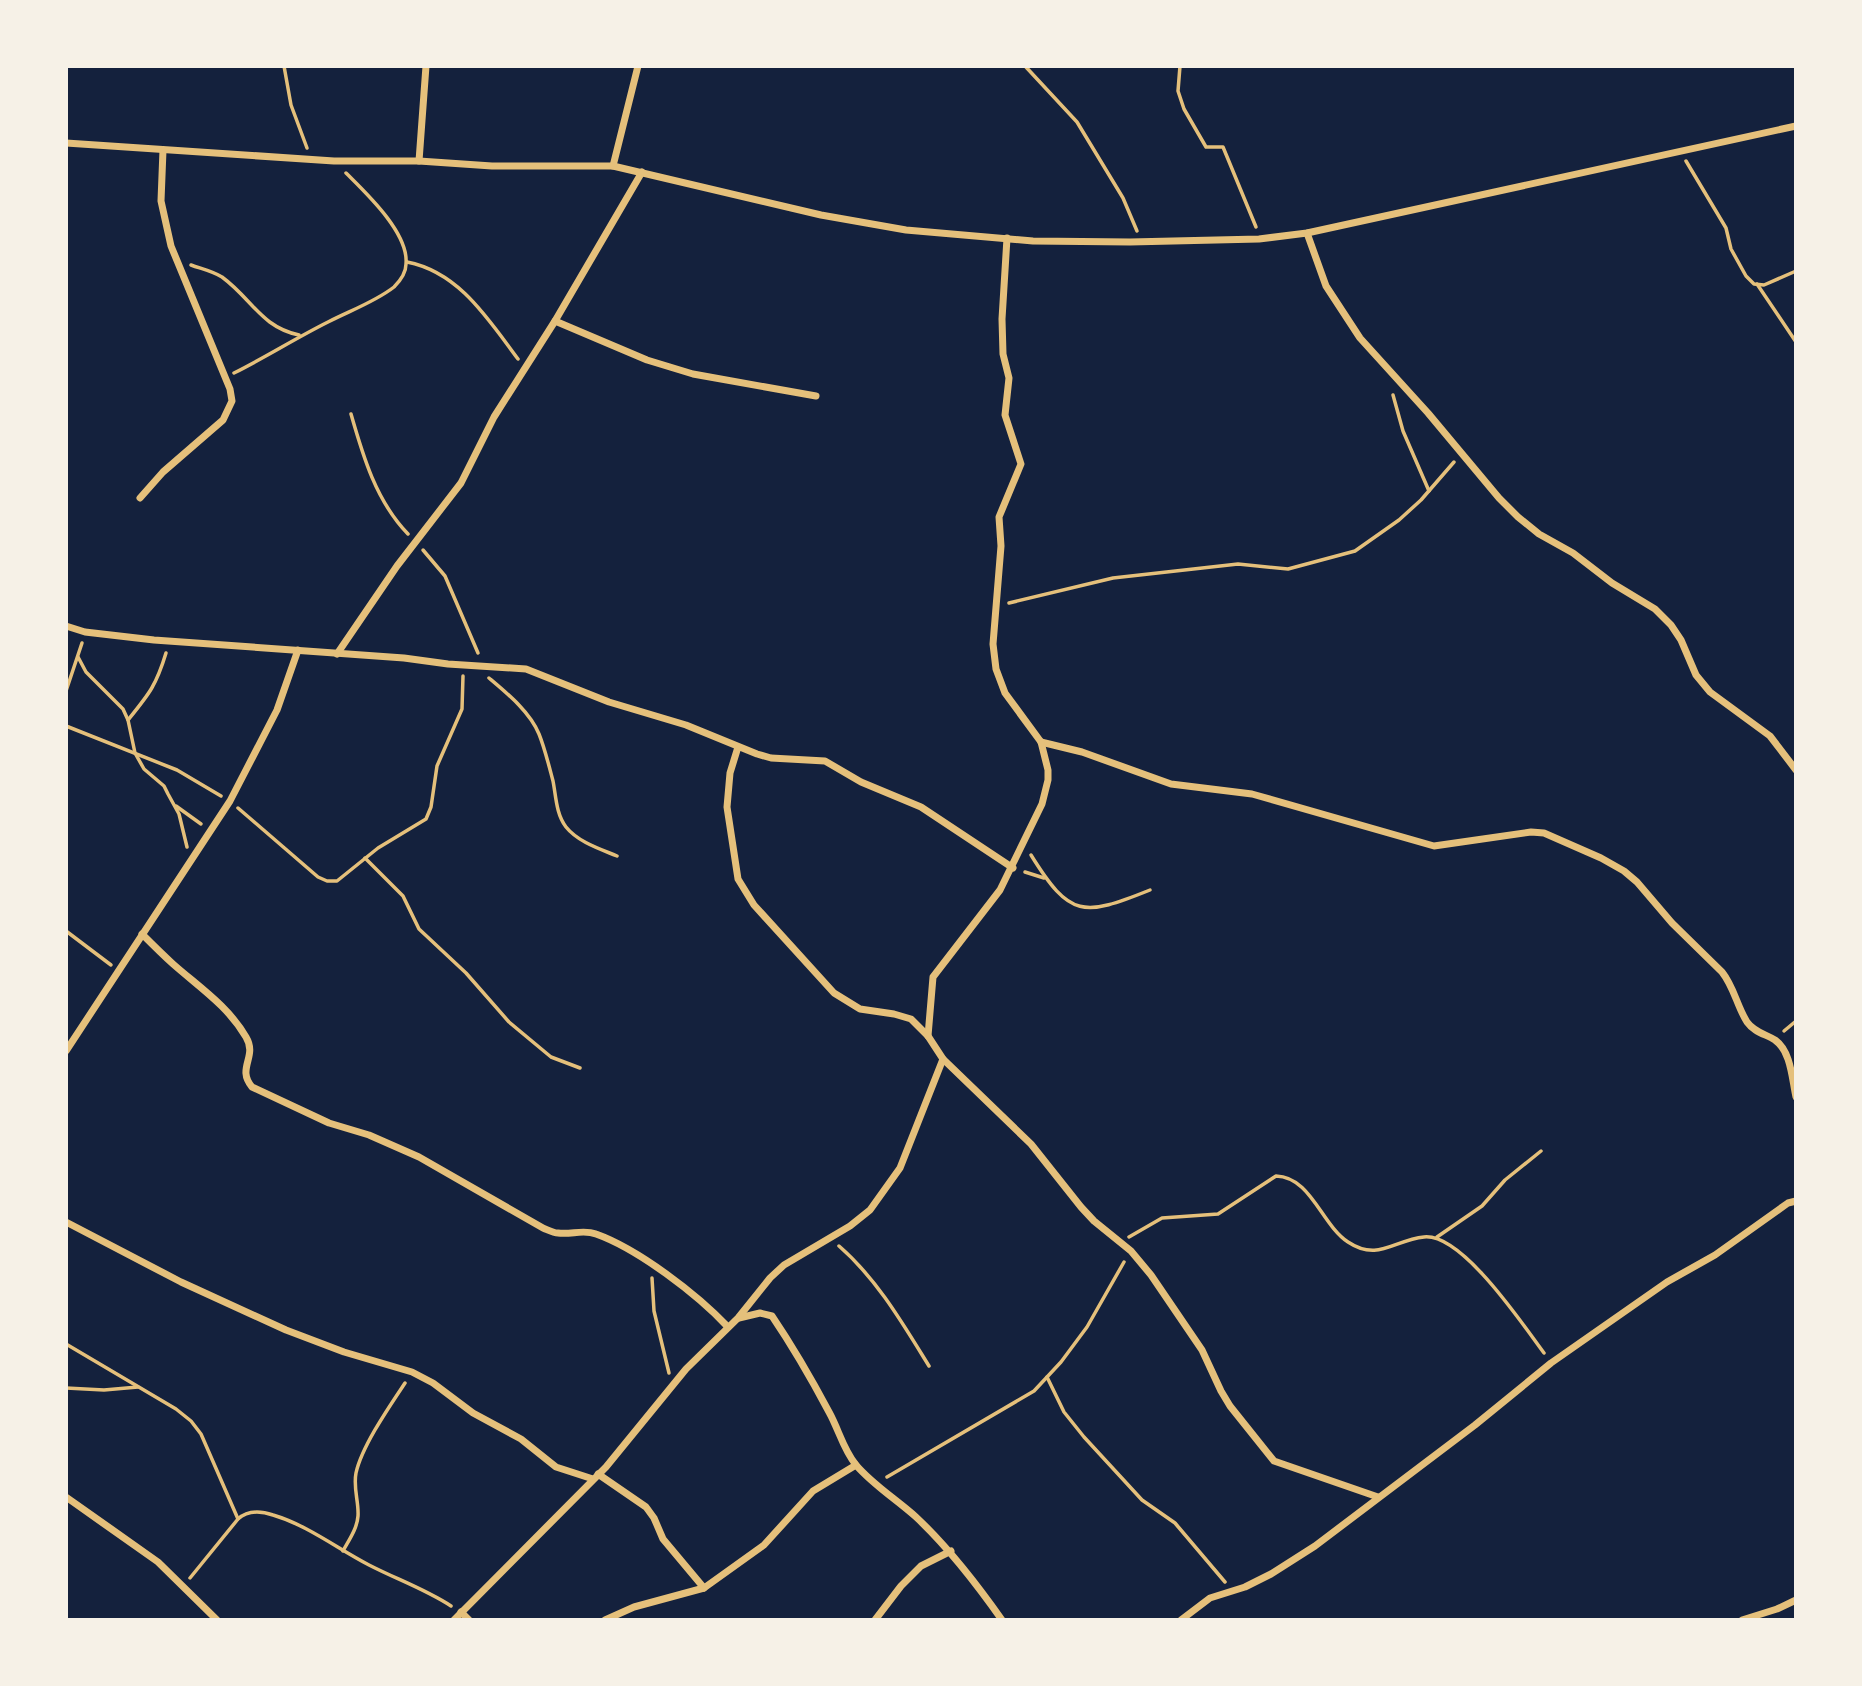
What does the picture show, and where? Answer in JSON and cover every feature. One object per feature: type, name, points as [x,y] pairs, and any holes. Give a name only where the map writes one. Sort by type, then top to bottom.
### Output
[{"type":"street","points":[[419,161],[426,66]]},
{"type":"street","points":[[613,166],[638,66]]},
{"type":"street","points":[[66,143],[334,161],[419,161],[492,166],[613,166],[821,215],[906,230],[1033,241],[1142,242],[1259,239],[1307,233],[1796,126]]},
{"type":"street","points":[[140,498],[163,471],[223,420],[232,401],[171,246],[161,201],[163,150]]},
{"type":"street","points":[[337,654],[415,542],[461,483],[494,416],[555,321],[642,172]]},
{"type":"street","points":[[1307,233],[1326,286],[1360,338],[1518,517],[1539,534],[1573,553],[1612,583],[1655,609],[1681,640],[1696,676],[1710,692],[1770,736],[1796,770]]},
{"type":"street","points":[[928,1036],[933,977],[987,909],[1013,868],[1042,804],[1048,780],[1041,742],[1005,693],[996,669],[993,643],[1001,546],[999,517],[1021,464],[1005,415],[1009,378],[1003,354],[1002,319],[1007,238]]},
{"type":"street","points":[[555,321],[647,360],[693,374],[816,396]]},
{"type":"street","points":[[66,626],[85,632],[170,641],[404,657],[462,665],[527,669],[570,688],[664,717],[771,758],[825,761],[861,782],[921,807],[1013,868]]},
{"type":"street","points":[[66,1051],[230,801],[277,709],[298,650]]},
{"type":"street","points":[[1041,742],[1070,748],[1171,784],[1252,794],[1385,830],[1424,844],[1452,845],[1523,833],[1544,833],[1601,858],[1637,881],[1672,923],[1722,972],[1746,1020],[1785,1051],[1796,1097]]},
{"type":"street","points":[[738,747],[730,773],[727,807],[729,829],[738,878],[754,905],[834,993],[859,1009],[911,1019],[928,1036],[943,1059],[1031,1144],[1081,1208],[1130,1251],[1151,1275],[1202,1350],[1230,1406],[1274,1461],[1378,1497]]},
{"type":"street","points":[[142,934],[220,1003],[237,1024],[250,1045],[245,1073],[252,1087],[329,1123],[369,1135],[409,1152],[543,1228],[559,1233],[593,1232],[614,1241],[706,1304],[728,1327]]},
{"type":"street","points":[[454,1619],[596,1476],[672,1385],[738,1318],[770,1278],[784,1265],[870,1210],[904,1160],[943,1059]]},
{"type":"street","points":[[1181,1619],[1210,1598],[1234,1591],[1271,1574],[1315,1546],[1475,1425],[1551,1363],[1667,1282],[1715,1255],[1788,1203],[1796,1201]]},
{"type":"street","points":[[66,1222],[96,1235],[181,1282],[286,1330],[433,1382],[473,1413],[521,1440],[556,1467],[596,1476],[646,1507],[663,1539],[704,1588]]},
{"type":"street","points":[[738,1318],[760,1313],[772,1316],[831,1416],[841,1441],[856,1465],[951,1551],[1002,1619]]},
{"type":"street","points":[[605,1619],[634,1607],[704,1588],[764,1545],[813,1492],[856,1465]]},
{"type":"street","points":[[66,1497],[122,1534],[184,1585],[217,1619]]},
{"type":"street","points":[[875,1619],[921,1566],[951,1551]]},
{"type":"street","points":[[1742,1619],[1777,1609],[1796,1600]]},
{"type":"street","points":[[461,1612],[470,1619]]},
{"type":"path","points":[[284,66],[291,105],[313,160]]},
{"type":"path","points":[[1025,66],[1077,122],[1123,198],[1142,242]]},
{"type":"path","points":[[1180,66],[1178,91],[1184,109],[1206,147],[1223,147],[1252,213],[1259,239]]},
{"type":"path","points":[[1679,150],[1726,228],[1731,249],[1746,276],[1754,284],[1764,285],[1796,271]]},
{"type":"path","points":[[225,378],[367,303],[395,286],[405,272],[405,249],[393,226],[365,192],[334,161]]},
{"type":"path","points":[[177,259],[218,275],[244,296],[263,319],[279,329],[302,336]]},
{"type":"path","points":[[407,262],[435,270],[459,289],[485,315],[525,369]]},
{"type":"path","points":[[1758,284],[1796,342]]},
{"type":"path","points":[[1393,393],[1403,431],[1429,491]]},
{"type":"path","points":[[351,414],[361,451],[376,486],[395,521],[445,576],[474,647],[486,667]]},
{"type":"path","points":[[995,606],[1113,578],[1238,564],[1288,569],[1355,551],[1399,520],[1462,453]]},
{"type":"path","points":[[66,691],[85,632]]},
{"type":"path","points":[[128,720],[158,679],[170,641]]},
{"type":"path","points":[[78,657],[86,672],[123,709],[135,753],[145,769],[164,786],[174,805],[183,826],[190,862]]},
{"type":"path","points":[[66,726],[177,770],[230,801],[306,867],[327,881],[337,881],[365,858],[419,825],[429,813],[437,766],[462,709],[462,665]]},
{"type":"path","points":[[474,666],[517,703],[539,733],[558,809],[567,828],[580,839],[617,856]]},
{"type":"path","points":[[174,805],[207,827]]},
{"type":"path","points":[[1024,844],[1045,878],[1067,902],[1081,908],[1094,909],[1113,905],[1150,890]]},
{"type":"path","points":[[365,858],[403,896],[419,929],[466,973],[509,1022],[551,1057],[580,1069]]},
{"type":"path","points":[[1013,868],[1045,878]]},
{"type":"path","points":[[66,931],[100,959],[119,970]]},
{"type":"path","points":[[1120,1243],[1162,1218],[1218,1214],[1231,1208],[1276,1176],[1285,1176],[1301,1186],[1332,1229],[1348,1242],[1365,1251],[1378,1251],[1423,1237],[1437,1237],[1482,1206],[1505,1180],[1541,1151]]},
{"type":"path","points":[[1437,1237],[1461,1254],[1493,1286],[1551,1363]]},
{"type":"path","points":[[830,1238],[866,1272],[929,1366]]},
{"type":"path","points":[[875,1484],[1034,1391],[1087,1327],[1130,1251]]},
{"type":"path","points":[[652,1265],[654,1311],[672,1385]]},
{"type":"path","points":[[66,1344],[139,1386],[191,1421],[201,1434],[238,1518]]},
{"type":"path","points":[[343,1551],[352,1536],[358,1515],[355,1484],[360,1462],[390,1406],[412,1373]]},
{"type":"path","points":[[1047,1377],[1064,1412],[1084,1437],[1142,1500],[1175,1523],[1234,1591]]},
{"type":"path","points":[[66,1388],[104,1390],[139,1386]]},
{"type":"path","points":[[184,1585],[238,1518],[244,1513],[254,1511],[273,1515],[305,1528],[343,1551],[440,1598],[461,1612]]}]
